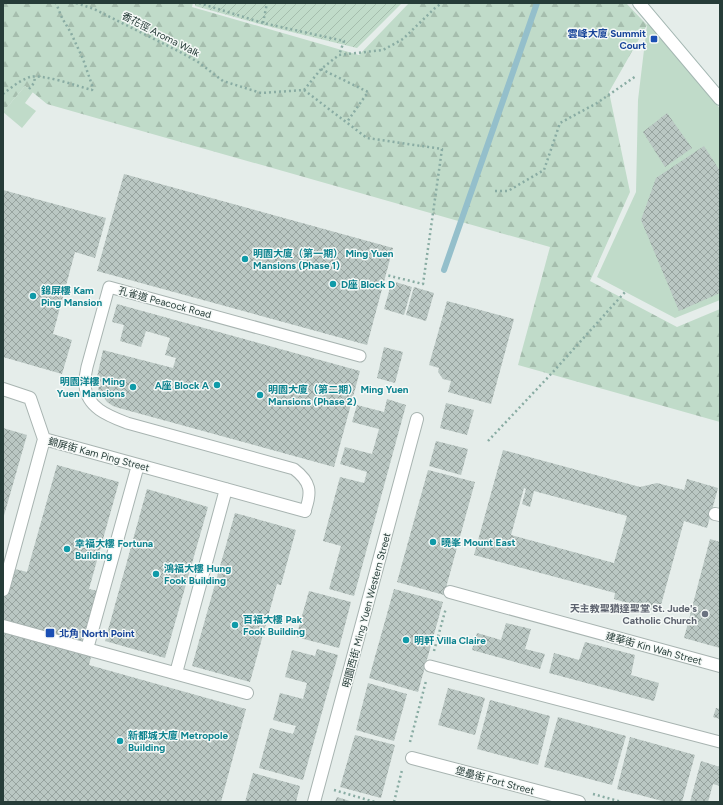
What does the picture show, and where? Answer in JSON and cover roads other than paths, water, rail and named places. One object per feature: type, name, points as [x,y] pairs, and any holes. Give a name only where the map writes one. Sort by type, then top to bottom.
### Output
[{"type":"street","points":[[639,3],[720,100]]},
{"type":"street","points":[[3,389],[30,398],[44,439]]},
{"type":"street","name":"明園西街 Ming Yuen Western Street","points":[[314,802],[417,419]]},
{"type":"street","name":"錦屏街 Kam Ping Street","points":[[3,590],[44,439],[305,511]]},
{"type":"street","points":[[87,649],[138,465]]},
{"type":"street","points":[[176,673],[226,489]]},
{"type":"street","name":"建華街 Kin Wah Street","points":[[450,592],[720,666]]},
{"type":"street","points":[[3,626],[247,693]]},
{"type":"street","name":"堡壘街 Fort Street","points":[[408,762],[579,802]]},
{"type":"lane","name":"孔雀道 Peacock Road","points":[[305,511],[309,500],[310,491],[302,474],[294,469],[127,423],[112,417],[93,405],[87,397],[85,379],[109,287],[360,356]]},
{"type":"lane","points":[[430,666],[720,742]]},
{"type":"waterway","points":[[444,270],[537,3]]},
{"type":"place","name":"雲峰大廈 Summit Court","points":[[654,39]]},
{"type":"place","name":"明園大廈（第一期） Ming Yuen Mansions (Phase 1)","points":[[245,259]]},
{"type":"place","name":"D座 Block D","points":[[333,284]]},
{"type":"place","name":"錦屏樓 Kam Ping Mansion","points":[[33,296]]},
{"type":"place","name":"A座 Block A","points":[[217,385]]},
{"type":"place","name":"明園洋樓 Ming Yuen Mansions","points":[[133,387]]},
{"type":"place","name":"明園大廈（第二期） Ming Yuen Mansions (Phase 2)","points":[[260,395]]},
{"type":"place","name":"曉峯 Mount East","points":[[433,542]]},
{"type":"place","name":"幸福大樓 Fortuna Building","points":[[67,549]]},
{"type":"place","name":"鴻福大樓 Hung Fook Building","points":[[156,574]]},
{"type":"place","name":"天主教聖猶達聖堂 St. Jude's Catholic Church","points":[[705,614]]},
{"type":"place","name":"百福大樓 Pak Fook Building","points":[[235,625]]},
{"type":"place","name":"北角 North Point","points":[[50,633]]},
{"type":"place","name":"明軒 Villa Claire","points":[[406,640]]},
{"type":"place","name":"新都城大廈 Metropole Building","points":[[120,741]]}]
